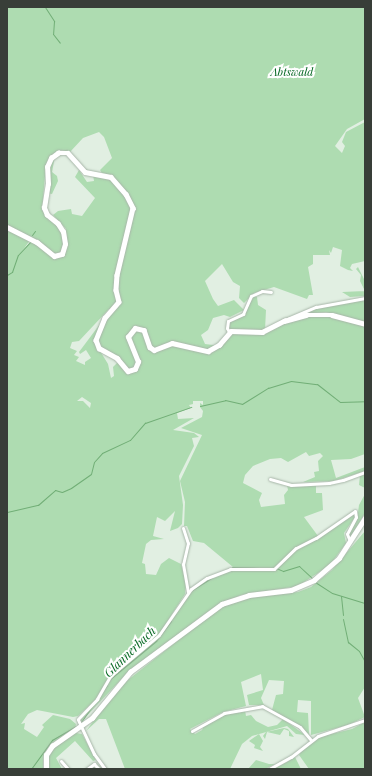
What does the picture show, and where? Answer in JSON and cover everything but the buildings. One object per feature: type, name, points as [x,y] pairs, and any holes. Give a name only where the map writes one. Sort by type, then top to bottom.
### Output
[{"type":"street","points":[[7,227],[37,242],[54,256],[62,254],[65,244],[64,232],[46,213],[44,203],[47,187],[48,163],[56,153],[67,153],[83,171],[111,177],[129,197],[133,206],[116,281],[120,302],[107,315],[96,340],[99,348],[117,358],[125,370],[130,371],[135,369],[138,362],[128,340],[132,329],[144,330],[150,347],[154,350],[172,343],[193,349],[210,350],[219,345],[229,332],[240,330],[262,332],[293,316],[327,304],[365,298]]},
{"type":"street","points":[[229,332],[227,327],[228,321],[243,314],[251,296],[262,291],[271,292]]},
{"type":"street","points":[[293,316],[325,314],[365,324]]},
{"type":"street","points":[[270,479],[292,485],[329,483],[343,480],[365,472]]},
{"type":"street","points":[[105,769],[81,727],[78,718],[97,699],[108,678],[157,638],[188,592],[200,582],[224,570],[243,567],[274,569],[296,548],[316,538],[353,510],[356,512],[356,517],[347,534],[351,542]]},
{"type":"street","points":[[46,769],[46,755],[52,746],[92,718],[124,678],[215,608],[249,595],[291,590],[314,580],[332,566],[351,542],[365,518]]},
{"type":"street","points":[[183,528],[188,543],[183,562],[188,592]]},
{"type":"street","points":[[192,731],[228,712],[262,706],[300,728],[311,740]]},
{"type":"street","points":[[269,769],[290,757],[311,740],[365,720]]},
{"type":"street","points":[[61,761],[68,769]]},
{"type":"street","points":[[87,769],[94,764],[99,769]]},
{"type":"green space","name":"Abtswald","points":[[7,7],[365,7],[365,119],[347,129],[335,146],[342,153],[345,146],[342,142],[346,132],[365,122],[365,261],[352,264],[350,268],[353,271],[348,270],[340,266],[342,250],[333,247],[331,253],[329,250],[330,255],[313,255],[313,264],[308,267],[313,295],[309,295],[307,299],[274,287],[254,293],[244,303],[239,298],[240,286],[233,282],[222,264],[205,281],[213,299],[218,306],[234,300],[244,310],[230,317],[224,315],[213,318],[208,330],[201,335],[205,344],[221,346],[234,332],[261,335],[293,320],[316,315],[342,319],[365,326],[365,454],[351,459],[331,460],[336,478],[365,467],[365,471],[334,481],[303,482],[315,477],[314,472],[319,471],[318,461],[323,456],[320,453],[309,456],[306,452],[288,462],[281,458],[270,459],[253,466],[245,475],[243,483],[262,493],[259,500],[261,507],[285,504],[284,495],[288,490],[287,485],[316,484],[316,493],[322,493],[323,510],[304,517],[318,536],[297,547],[288,555],[318,539],[353,512],[355,517],[344,533],[346,543],[330,565],[298,586],[241,595],[213,608],[128,672],[81,722],[81,717],[98,699],[110,678],[160,636],[191,590],[229,570],[247,568],[233,567],[204,543],[193,541],[187,526],[184,526],[185,502],[180,481],[202,435],[181,428],[202,417],[203,411],[200,407],[200,403],[203,405],[203,401],[193,401],[193,404],[189,405],[191,408],[177,413],[178,419],[194,418],[173,430],[194,433],[199,437],[192,438],[194,446],[179,476],[183,505],[182,524],[178,528],[170,531],[175,511],[165,521],[157,517],[153,536],[164,539],[151,540],[146,544],[142,563],[145,564],[146,574],[156,575],[161,564],[169,558],[181,564],[186,584],[185,594],[159,634],[110,675],[95,700],[78,716],[73,717],[37,710],[28,714],[21,724],[25,723],[24,729],[37,737],[44,727],[42,725],[53,715],[70,719],[76,724],[75,728],[48,746],[43,757],[43,769],[7,769],[7,228],[30,240],[21,253],[32,240],[53,258],[63,256],[66,248],[66,229],[53,215],[58,211],[71,209],[72,214],[82,216],[95,198],[75,177],[79,170],[87,182],[94,181],[93,175],[111,178],[132,204],[133,203],[114,179],[102,173],[100,170],[112,158],[104,137],[99,132],[83,138],[70,152],[61,150],[55,153],[46,165],[42,210],[63,232],[63,246],[61,254],[53,254],[38,241],[7,226]],"holes":[[[109,309],[113,310],[100,331],[98,340],[101,348],[121,359],[113,367],[114,376],[111,378],[108,364],[94,341],[100,324],[79,352],[80,354],[86,350],[91,358],[85,362],[85,365],[76,361],[79,357],[74,355],[77,351],[70,348],[72,342],[79,341]],[[82,397],[91,403],[90,408],[83,401],[77,401]]]},
{"type":"green space","points":[[55,156],[52,172],[57,176],[58,181],[52,194],[47,193],[49,163]]},
{"type":"green space","points":[[358,267],[365,281],[365,291],[360,281],[361,275],[356,269]]},
{"type":"green space","points":[[365,291],[365,296],[350,297],[342,292]]},
{"type":"green space","points":[[254,296],[257,297],[258,305],[266,310],[265,330],[229,329],[230,321],[245,313]]},
{"type":"green space","points":[[365,300],[365,322],[326,312],[302,314],[307,310]]},
{"type":"green space","points":[[365,473],[365,488],[359,485],[360,475]]},
{"type":"green space","points":[[365,494],[365,513],[350,538],[349,533],[357,520],[359,505]]},
{"type":"green space","points":[[365,531],[365,687],[358,698],[365,717],[348,725],[311,735],[311,701],[298,700],[297,712],[308,713],[309,734],[272,710],[276,695],[283,694],[284,681],[269,680],[261,698],[264,705],[249,705],[247,695],[263,690],[261,674],[241,682],[246,706],[223,712],[190,729],[195,734],[202,730],[205,724],[227,713],[262,707],[264,708],[245,710],[246,716],[251,715],[256,721],[268,727],[277,725],[283,719],[305,735],[296,734],[287,726],[252,736],[242,744],[230,769],[125,769],[106,719],[99,719],[86,731],[112,696],[128,680],[210,615],[226,604],[251,597],[298,592],[311,587],[332,570]]},
{"type":"green space","points":[[365,722],[365,769],[309,769],[299,755],[301,751],[319,737],[352,729]]},
{"type":"green space","points":[[284,728],[288,729],[294,737],[289,736],[289,731],[284,729],[280,735],[267,732],[265,739],[263,736],[266,732]]},
{"type":"green space","points":[[76,733],[82,734],[96,760],[93,761],[75,741],[56,758],[62,769],[48,769],[48,760],[53,748]]},
{"type":"green space","points":[[259,734],[263,741],[260,747],[263,751],[254,748],[255,745],[249,741]]},
{"type":"green space","points":[[295,757],[301,769],[273,769],[287,762]]},
{"type":"green space","points":[[256,760],[269,764],[275,764],[265,769],[248,769]]},
{"type":"waterway","points":[[45,7],[54,21],[53,34],[60,43]]},
{"type":"waterway","points":[[32,235],[35,231]]},
{"type":"waterway","points":[[7,275],[12,272],[18,255],[31,241]]},
{"type":"waterway","points":[[200,406],[225,400],[242,404],[268,388],[291,381],[317,384],[340,402],[365,401]]},
{"type":"waterway","points":[[7,512],[38,505],[55,490],[62,492],[71,488],[91,474],[94,462],[102,453],[130,440],[145,423],[191,407]]},
{"type":"waterway","name":"Glannerbach","points":[[276,568],[283,571],[299,566],[313,579]]},
{"type":"waterway","name":"Glannerbach","points":[[232,567],[259,568]]},
{"type":"waterway","name":"Glannerbach","points":[[192,590],[213,577]]},
{"type":"waterway","name":"Glannerbach","points":[[315,582],[332,593],[365,603]]},
{"type":"waterway","points":[[341,596],[343,615]]},
{"type":"waterway","points":[[343,619],[348,642],[359,651],[365,662]]},
{"type":"waterway","name":"Glannerbach","points":[[110,679],[156,641],[171,621]]},
{"type":"waterway","name":"Glannerbach","points":[[81,722],[107,685]]},
{"type":"waterway","name":"Glannerbach","points":[[31,769],[52,740],[76,726]]}]
